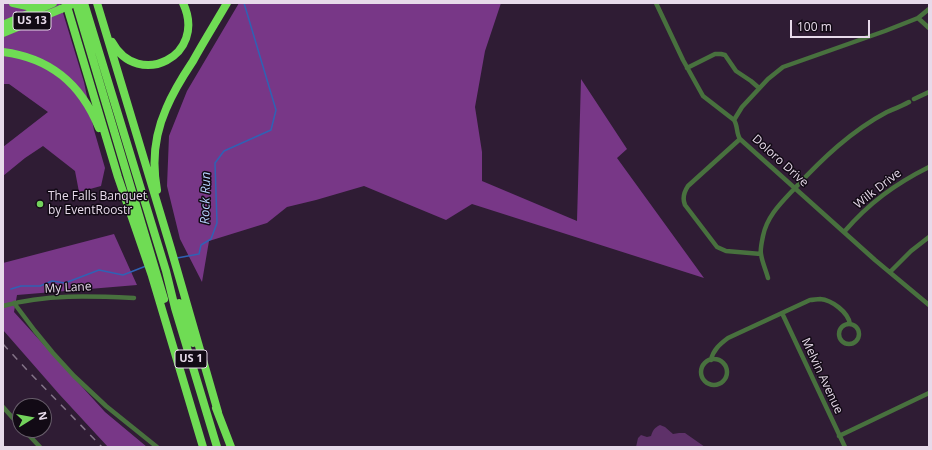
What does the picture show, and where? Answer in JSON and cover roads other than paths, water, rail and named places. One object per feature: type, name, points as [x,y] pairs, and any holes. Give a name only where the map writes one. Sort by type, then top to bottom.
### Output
[{"type":"highway","points":[[13,3],[27,6],[49,4]]},
{"type":"highway","points":[[75,3],[203,447]]},
{"type":"highway","name":"US 13","points":[[3,33],[63,6],[75,3]]},
{"type":"highway","points":[[84,3],[160,249],[171,269]]},
{"type":"highway","points":[[97,3],[171,249],[171,269],[180,305],[231,447]]},
{"type":"highway","points":[[106,31],[116,50],[128,60],[148,65],[164,62],[169,60],[178,52],[186,39],[188,24],[187,14],[183,3]]},
{"type":"highway","points":[[162,222],[155,167],[156,143],[160,126],[174,92],[227,3]]},
{"type":"highway","name":"US 13","points":[[3,25],[49,4]]},
{"type":"highway","points":[[63,6],[118,177]]},
{"type":"highway","points":[[3,52],[28,57],[45,64],[60,74],[84,99],[93,114],[148,254]]},
{"type":"highway","name":"US 1","points":[[171,269],[178,316],[217,447]]},
{"type":"highway","name":"US 1","points":[[154,275],[209,447]]},
{"type":"street","points":[[656,3],[687,68],[703,96],[734,120],[742,107],[759,88],[783,67],[885,32],[918,18],[929,9]]},
{"type":"street","points":[[918,18],[929,28]]},
{"type":"street","points":[[687,68],[715,54],[725,55],[736,72],[759,88]]},
{"type":"street","points":[[914,99],[929,92]]},
{"type":"street","points":[[768,278],[761,254],[763,236],[769,219],[775,210],[817,165],[846,139],[886,113],[909,102]]},
{"type":"street","name":"Doloro Drive","points":[[734,120],[736,123],[737,134],[740,138],[844,232],[929,305]]},
{"type":"street","points":[[740,138],[688,186],[684,192],[684,202],[717,247],[726,251],[761,254]]},
{"type":"street","name":"Wilk Drive","points":[[844,232],[885,192],[916,173],[929,167]]},
{"type":"street","points":[[890,272],[911,251],[929,237]]},
{"type":"street","name":"My Lane","points":[[3,306],[27,300],[68,297],[99,296],[134,298]]},
{"type":"street","points":[[710,360],[718,360],[722,362],[726,369],[726,378],[720,384],[709,385],[702,379],[701,374],[702,366],[710,360],[714,350],[720,343],[810,300],[820,299],[836,305],[847,316],[850,324]]},
{"type":"street","points":[[14,303],[52,353],[74,376],[106,406],[157,447]]},
{"type":"street","name":"Melvin Avenue","points":[[782,313],[845,447]]},
{"type":"street","points":[[850,324],[856,326],[859,335],[856,341],[847,344],[841,340],[839,330],[842,326],[850,324]]},
{"type":"street","points":[[839,436],[929,393]]},
{"type":"street","points":[[3,408],[12,418]]},
{"type":"street","points":[[32,438],[40,447]]},
{"type":"waterway","name":"Rock Run","points":[[177,258],[199,254],[201,245],[211,239],[217,223],[215,163],[224,151],[271,130],[276,110],[244,3]]},
{"type":"waterway","name":"Rock Run","points":[[11,289],[21,286],[40,286],[52,281],[65,283],[99,270],[123,275],[146,266]]},
{"type":"railway","points":[[3,344],[102,447]]},
{"type":"place","name":"The Falls Banquet by EventRoostr","points":[[40,204]]}]
